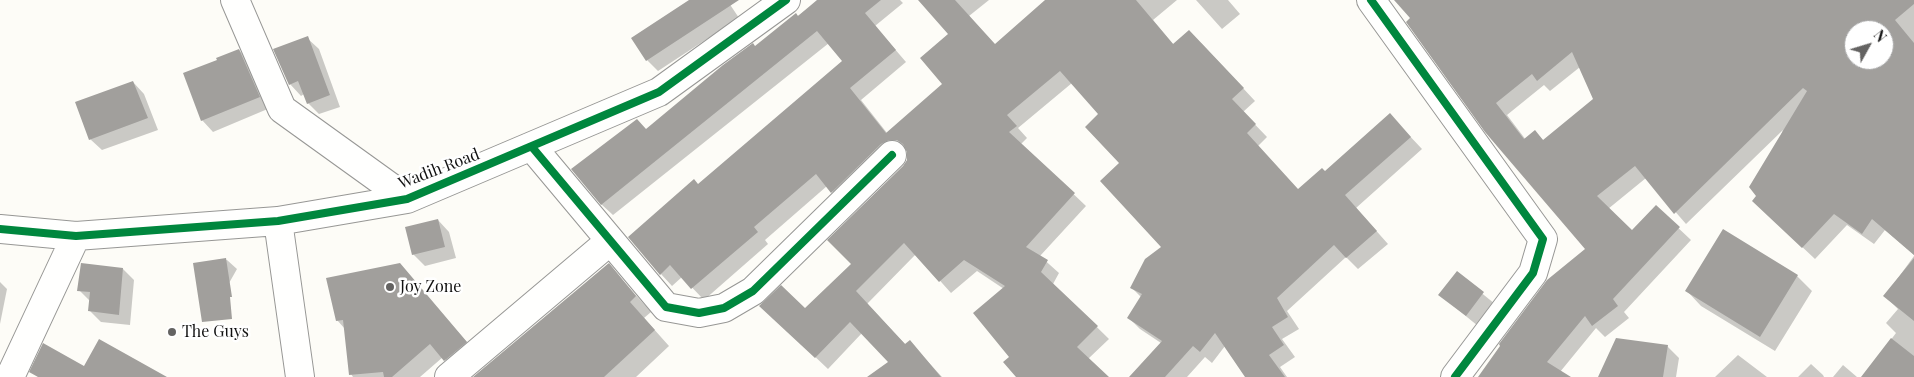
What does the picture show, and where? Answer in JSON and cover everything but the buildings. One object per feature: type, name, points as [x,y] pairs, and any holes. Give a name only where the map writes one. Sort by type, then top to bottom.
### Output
[{"type":"street","points":[[234,0],[282,109],[407,199]]},
{"type":"street","points":[[1371,0],[1543,239],[1533,272],[1455,377]]},
{"type":"street","name":"Wadih Road","points":[[0,229],[76,236],[278,221],[407,199],[659,92],[784,1]]},
{"type":"street","points":[[532,147],[666,307],[699,313],[724,308],[753,291],[892,155]]},
{"type":"street","points":[[278,221],[300,377]]},
{"type":"street","points":[[10,377],[76,236]]},
{"type":"street","points":[[449,377],[610,241]]},
{"type":"cycle path","points":[[0,229],[76,236],[278,221],[407,199],[659,92],[786,0]]},
{"type":"cycle path","points":[[1371,0],[1543,239],[1533,273],[1455,377]]},
{"type":"cycle path","points":[[532,147],[666,307],[699,313],[724,308],[753,291],[892,155]]},
{"type":"place","name":"Joy Zone","points":[[390,287]]},
{"type":"place","name":"The Guys","points":[[172,332]]}]
